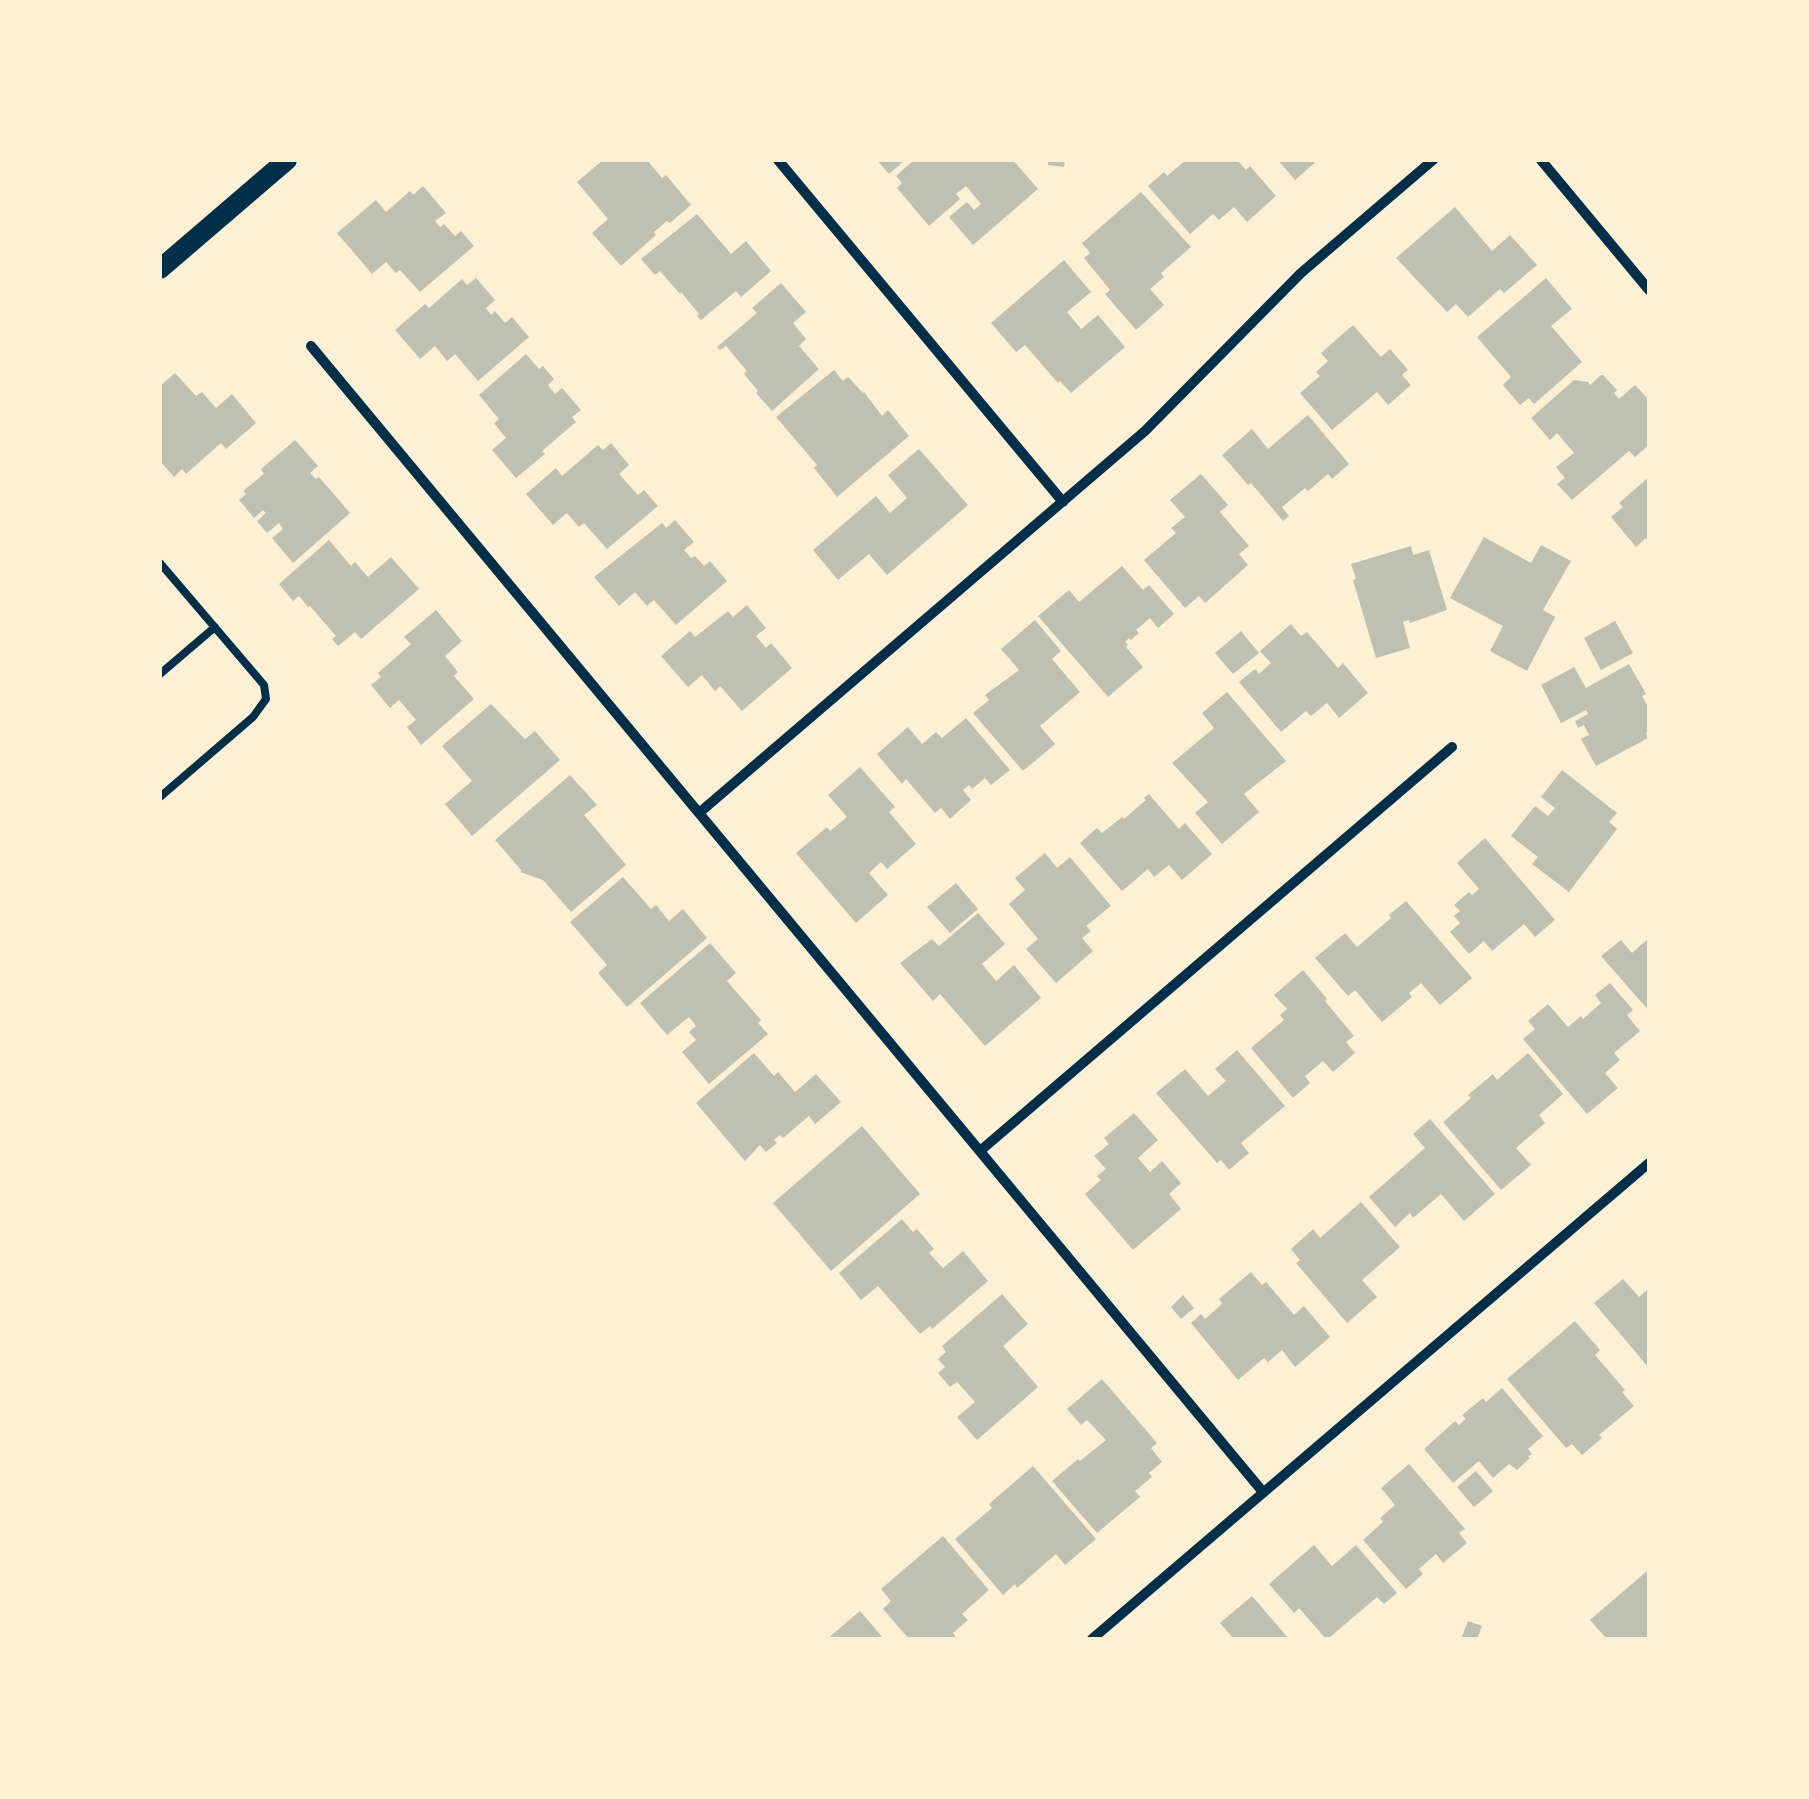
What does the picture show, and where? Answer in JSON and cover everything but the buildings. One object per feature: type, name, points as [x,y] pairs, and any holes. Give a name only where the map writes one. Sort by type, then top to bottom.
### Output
[{"type":"main road","points":[[160,269],[287,160]]},
{"type":"street","points":[[778,160],[1063,502]]},
{"type":"street","points":[[699,813],[1144,431],[1301,273],[1433,160]]},
{"type":"street","points":[[1541,160],[1649,290]]},
{"type":"street","points":[[311,346],[1264,1492]]},
{"type":"street","points":[[980,1151],[1452,748]]},
{"type":"street","points":[[1092,1639],[1649,1163]]},
{"type":"lane","points":[[160,562],[264,686],[266,699],[253,717],[160,797]]},
{"type":"lane","points":[[160,674],[215,627]]}]
